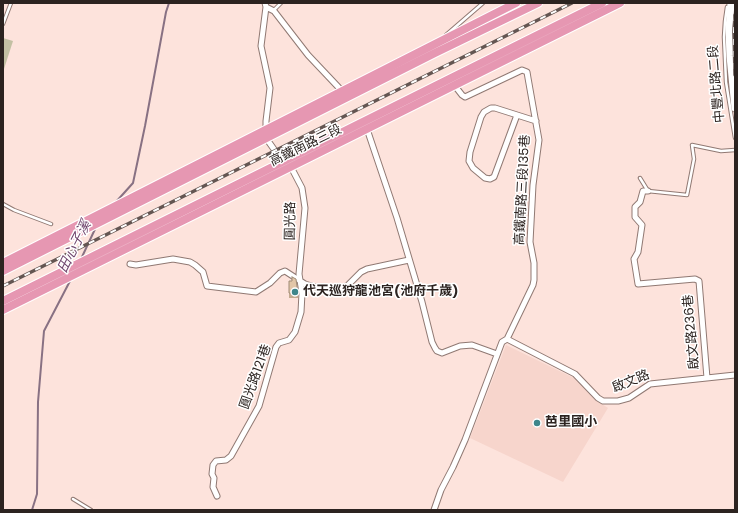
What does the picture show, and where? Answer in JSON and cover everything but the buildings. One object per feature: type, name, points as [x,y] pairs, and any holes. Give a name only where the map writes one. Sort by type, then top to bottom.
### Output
[{"type":"main road","name":"高鐵南路三段","points":[[266,134],[342,91],[516,3]]},
{"type":"main road","name":"高鐵南路三段","points":[[3,263],[36,245],[164,185],[266,134],[538,3]]},
{"type":"main road","name":"高鐵南路三段","points":[[3,310],[284,162],[602,3]]},
{"type":"main road","name":"高鐵南路三段","points":[[3,301],[291,167],[620,3]]},
{"type":"main road","name":"中豐北路二段","points":[[731,3],[729,29],[730,56],[735,108]]},
{"type":"main road","points":[[395,65],[435,53]]},
{"type":"main road","points":[[423,93],[455,86]]},
{"type":"main road","name":"高鐵南路三段","points":[[3,271],[164,185]]},
{"type":"main road","points":[[3,266],[35,254]]},
{"type":"street","points":[[266,134],[270,88],[261,46],[266,5],[274,11],[308,55],[342,91]]},
{"type":"street","name":"高鐵南路三段135巷","points":[[434,510],[441,490],[465,440],[502,342],[507,339],[534,280],[534,263],[530,242],[533,185],[539,140],[526,72],[522,70],[465,97],[455,86]]},
{"type":"street","points":[[517,116],[494,177],[490,179],[485,178],[469,161],[470,152],[484,112],[491,108],[536,121]]},
{"type":"street","points":[[367,129],[409,260],[432,342],[437,351],[446,353],[460,346],[472,345],[497,354]]},
{"type":"street","name":"圓光路","points":[[266,134],[284,162],[291,167],[302,188],[305,208],[299,274],[300,280]]},
{"type":"street","name":"啟文路236巷","points":[[648,191],[643,191],[640,202],[635,207],[635,217],[642,225],[638,252],[634,259],[638,284],[695,279],[699,281],[707,378]]},
{"type":"street","points":[[130,264],[136,265],[173,259],[185,261],[196,265],[201,270],[207,286],[256,292],[270,283],[280,273],[285,271],[310,286],[332,292],[347,286],[361,272],[367,269],[409,260]]},
{"type":"street","name":"圓光路121巷","points":[[217,496],[213,487],[213,465],[216,461],[226,460],[231,456],[259,406],[276,347],[279,343],[289,340],[295,332],[301,312],[302,293],[300,280]]},
{"type":"street","name":"啟文路","points":[[507,339],[575,374],[598,398],[603,401],[618,402],[629,398],[650,384],[735,375]]},
{"type":"lane","points":[[3,24],[12,3]]},
{"type":"lane","points":[[274,11],[281,3]]},
{"type":"lane","points":[[441,41],[452,29],[482,3]]},
{"type":"lane","name":"中豐北路二段","points":[[728,3],[724,38],[726,82],[735,138]]},
{"type":"lane","points":[[640,178],[648,191],[687,195],[694,159],[692,145],[721,151],[735,150]]},
{"type":"lane","points":[[3,204],[14,210],[51,224]]},
{"type":"lane","points":[[73,499],[91,510]]},
{"type":"shaded area","points":[[3,38],[13,41],[3,72]]},
{"type":"shaded area","name":"芭里國小","points":[[506,345],[578,380],[594,399],[608,408],[563,482],[470,438]]},
{"type":"waterway","name":"田心子溪","points":[[115,203],[133,183],[169,3]]},
{"type":"waterway","name":"田心子溪","points":[[81,259],[96,227]]},
{"type":"waterway","name":"田心子溪","points":[[32,510],[37,494],[38,402],[44,331],[70,281]]},
{"type":"railway","points":[[3,286],[572,3]]},
{"type":"railway","points":[[735,15],[735,75]]},
{"type":"place","name":"代天巡狩龍池宮(池府千歲)","points":[[295,292]]},
{"type":"place","name":"芭里國小","points":[[537,423]]}]
